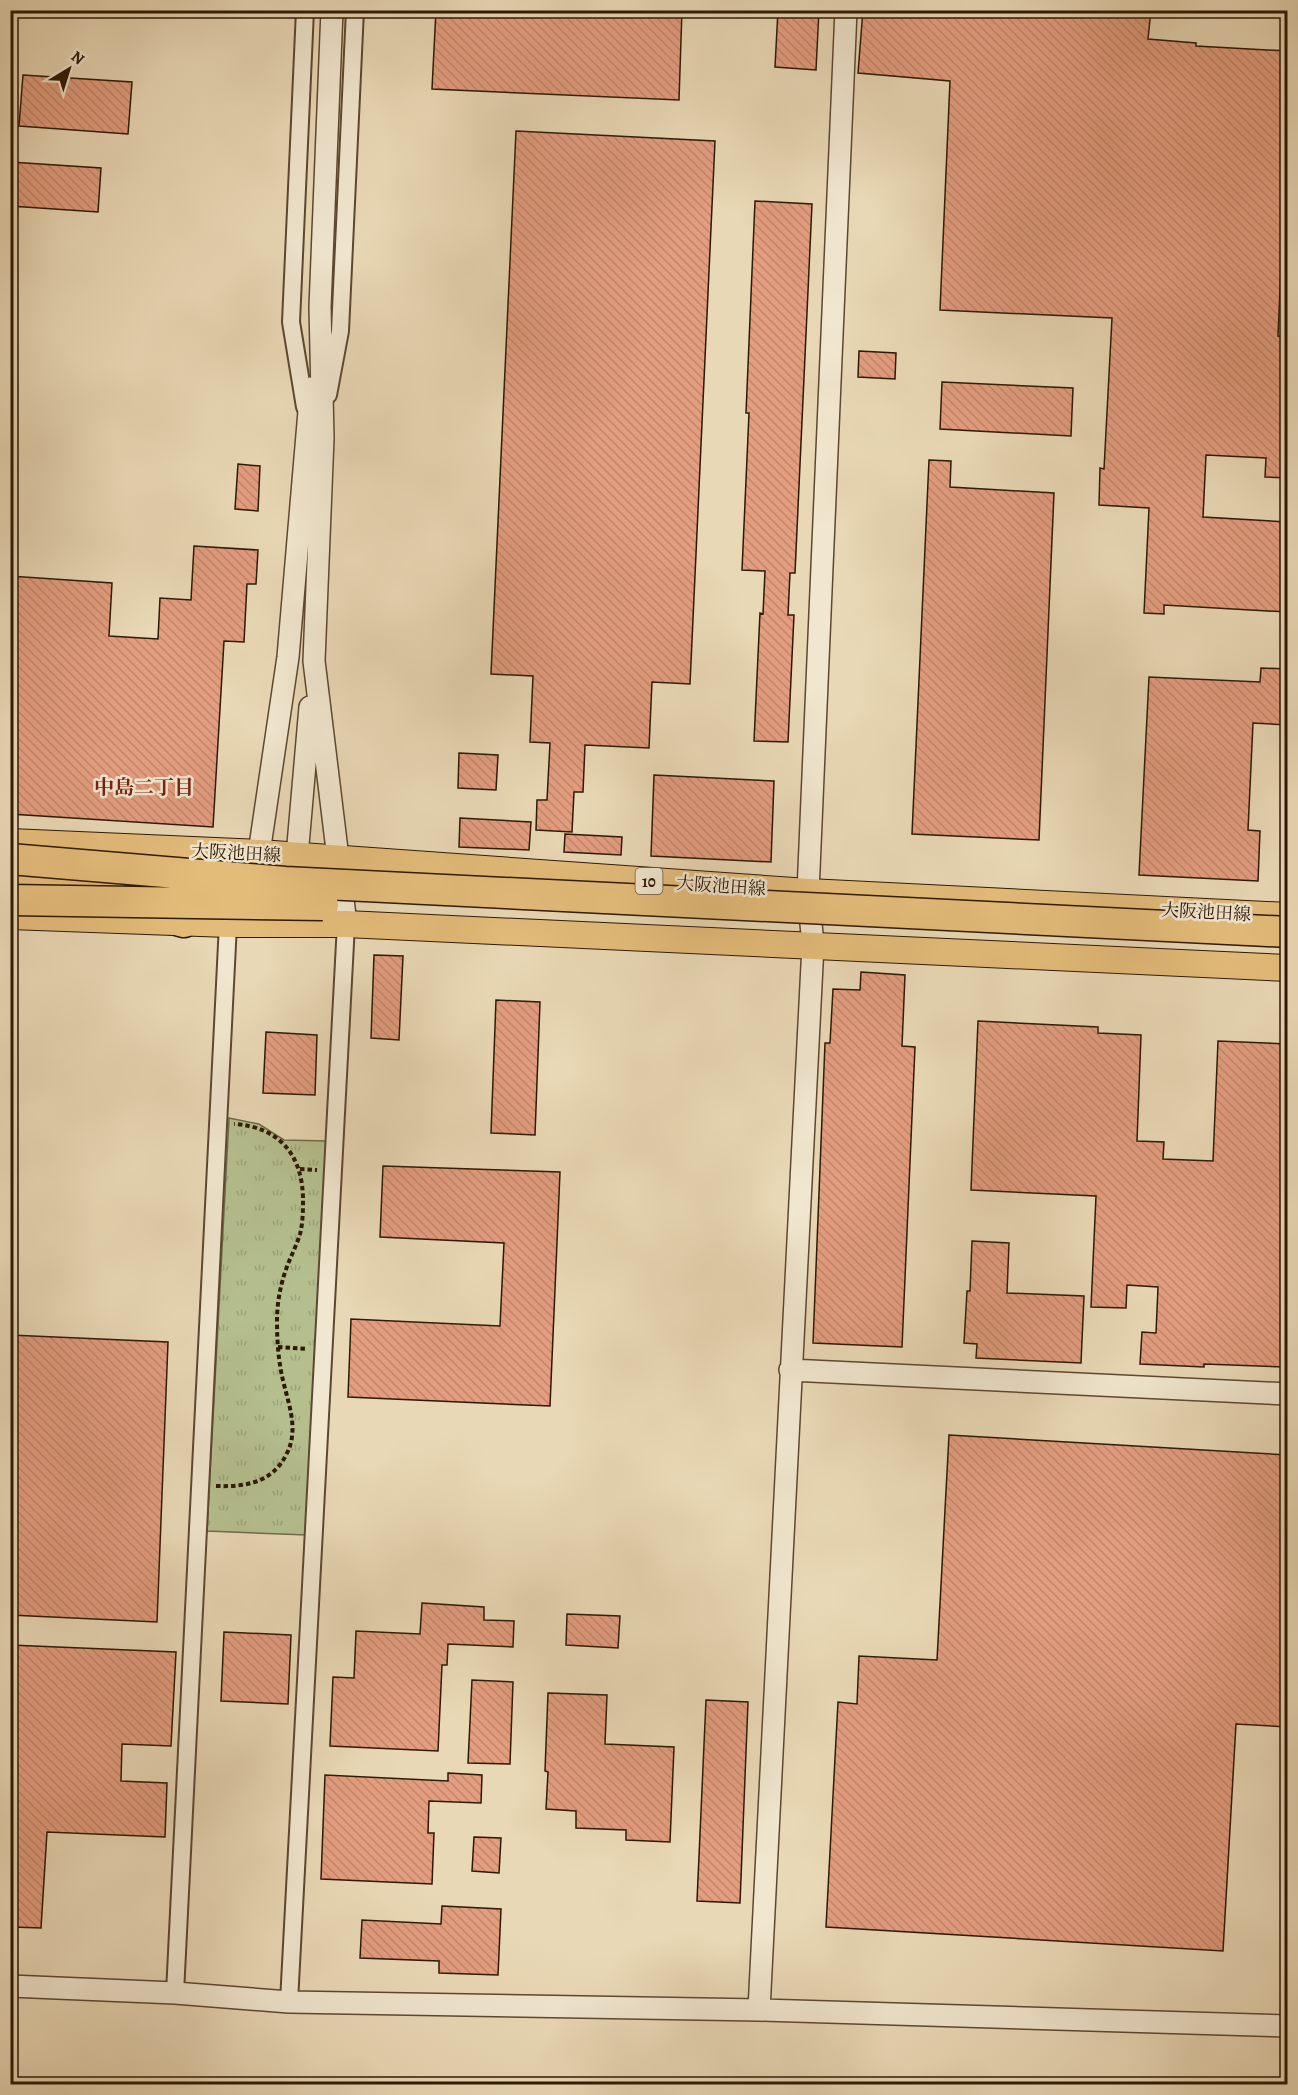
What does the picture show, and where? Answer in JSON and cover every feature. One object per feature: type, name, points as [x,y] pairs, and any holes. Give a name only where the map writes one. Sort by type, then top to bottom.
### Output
[{"type":"highway","points":[[15,880],[91,888],[159,915],[184,922]]},
{"type":"highway","points":[[15,880],[285,882],[1287,932]]},
{"type":"highway","points":[[15,880],[289,903],[1287,952]]},
{"type":"main road","name":"大阪池田線","points":[[10,842],[259,853],[808,892],[1287,916]]},
{"type":"main road","points":[[10,916],[228,924],[346,924],[1287,968]]},
{"type":"street","points":[[305,10],[291,322],[315,422]]},
{"type":"street","points":[[228,924],[254,915],[274,900],[290,878],[297,856],[314,662],[315,422],[332,10]]},
{"type":"street","points":[[175,1994],[228,924],[259,853],[288,657],[315,422],[340,331],[355,10]]},
{"type":"street","points":[[759,2010],[813,945],[808,892],[846,10]]},
{"type":"street","points":[[289,2002],[346,924],[314,662]]},
{"type":"street","points":[[790,1371],[1287,1394]]},
{"type":"street","points":[[10,1986],[289,2002],[759,2010],[1287,2026]]},
{"type":"path","points":[[200,1486],[248,1485],[270,1475],[286,1455],[291,1444],[293,1420],[281,1371],[278,1347],[279,1292],[300,1233],[303,1209],[300,1169],[286,1146],[267,1132],[245,1125],[218,1124]]},
{"type":"path","points":[[300,1169],[312,1170]]},
{"type":"path","points":[[278,1347],[300,1348]]},
{"type":"green space","points":[[229,1118],[259,1124],[284,1140],[327,1141],[306,1535],[207,1531]]},
{"type":"building","points":[[436,10],[682,10],[679,100],[432,89]]},
{"type":"building","points":[[778,10],[819,10],[816,70],[775,67]]},
{"type":"building","points":[[863,10],[1151,10],[1148,39],[1196,43],[1196,46],[1287,51],[1287,129],[1278,336],[1287,337],[1287,478],[1265,477],[1266,458],[1206,455],[1203,517],[1287,522],[1287,612],[1164,605],[1164,614],[1144,613],[1149,508],[1099,505],[1100,468],[1104,469],[1112,318],[940,310],[950,81],[858,73]]},
{"type":"building","points":[[23,75],[132,82],[128,134],[19,126]]},
{"type":"building","points":[[516,131],[715,141],[690,684],[652,682],[649,748],[585,745],[583,792],[574,792],[572,832],[536,830],[537,800],[547,800],[550,743],[530,742],[533,676],[491,674]]},
{"type":"building","points":[[10,162],[101,168],[98,212],[10,206]]},
{"type":"building","points":[[755,201],[812,204],[795,573],[790,573],[788,615],[794,615],[788,742],[754,741],[760,613],[763,614],[765,571],[742,570]]},
{"type":"building","points":[[859,351],[896,353],[895,379],[858,377]]},
{"type":"building","points":[[942,382],[1073,388],[1071,436],[940,429]]},
{"type":"building","points":[[929,460],[951,461],[950,487],[1054,493],[1039,840],[912,834]]},
{"type":"building","points":[[238,464],[260,466],[258,511],[235,509]]},
{"type":"building","points":[[194,546],[258,550],[256,584],[247,584],[244,642],[224,641],[213,827],[10,814],[10,576],[112,583],[109,636],[158,639],[160,598],[191,600]]},
{"type":"building","points":[[1261,668],[1287,669],[1287,725],[1253,723],[1248,830],[1260,831],[1258,881],[1139,875],[1149,677],[1260,682]]},
{"type":"building","points":[[459,753],[498,755],[496,790],[458,788]]},
{"type":"building","points":[[654,775],[774,781],[771,862],[651,856]]},
{"type":"building","points":[[460,818],[531,822],[529,850],[459,847]]},
{"type":"building","points":[[565,834],[622,837],[621,855],[564,852]]},
{"type":"building","points":[[374,955],[403,956],[399,1040],[371,1038]]},
{"type":"building","points":[[861,972],[905,975],[902,1046],[915,1047],[902,1347],[813,1343],[825,1043],[830,1043],[833,989],[860,990]]},
{"type":"building","points":[[496,1000],[540,1002],[535,1135],[491,1133]]},
{"type":"building","points":[[978,1021],[1098,1027],[1098,1033],[1141,1035],[1137,1141],[1164,1142],[1163,1159],[1213,1161],[1218,1041],[1287,1044],[1287,1226],[1282,1367],[1140,1364],[1142,1332],[1156,1333],[1158,1287],[1127,1285],[1126,1308],[1091,1307],[1096,1196],[971,1190]]},
{"type":"building","points":[[266,1032],[317,1035],[315,1095],[263,1093]]},
{"type":"building","points":[[383,1166],[560,1172],[550,1406],[348,1397],[351,1319],[500,1326],[504,1243],[380,1237]]},
{"type":"building","points":[[972,1241],[1009,1243],[1007,1293],[1084,1296],[1081,1363],[976,1358],[977,1344],[964,1343],[967,1291],[970,1291]]},
{"type":"building","points":[[10,1335],[168,1342],[157,1622],[10,1615]]},
{"type":"building","points":[[949,1435],[1287,1455],[1287,1727],[1236,1724],[1223,1951],[826,1927],[838,1702],[857,1704],[859,1656],[937,1660]]},
{"type":"building","points":[[422,1603],[484,1607],[484,1620],[514,1621],[513,1647],[448,1644],[447,1665],[442,1665],[438,1751],[330,1746],[333,1677],[354,1678],[356,1631],[420,1634]]},
{"type":"building","points":[[567,1614],[620,1616],[618,1648],[566,1645]]},
{"type":"building","points":[[224,1632],[291,1635],[288,1704],[221,1701]]},
{"type":"building","points":[[10,1645],[176,1652],[171,1746],[122,1744],[121,1781],[167,1783],[165,1837],[47,1832],[41,1928],[12,1927],[14,1898],[10,1897]]},
{"type":"building","points":[[472,1680],[513,1682],[510,1764],[468,1763]]},
{"type":"building","points":[[548,1693],[607,1695],[605,1744],[674,1747],[670,1842],[626,1840],[626,1830],[576,1828],[576,1811],[546,1809]]},
{"type":"building","points":[[706,1700],[748,1702],[740,1903],[697,1901]]},
{"type":"building","points":[[448,1773],[482,1775],[481,1803],[429,1801],[428,1833],[434,1833],[432,1884],[321,1879],[325,1775],[448,1781]]},
{"type":"building","points":[[474,1837],[501,1838],[499,1873],[472,1871]]},
{"type":"building","points":[[442,1906],[501,1909],[498,1975],[439,1973],[439,1961],[360,1958],[362,1920],[441,1924]]},
{"type":"district","name":"中島二丁目","points":[[144,787]]}]
